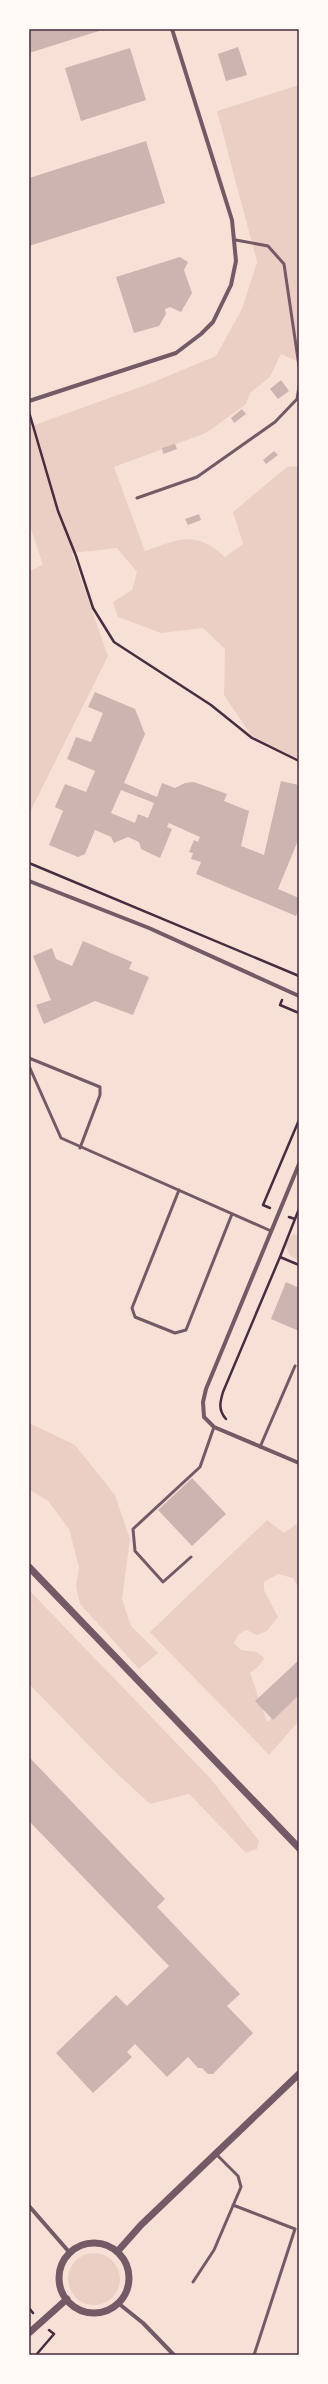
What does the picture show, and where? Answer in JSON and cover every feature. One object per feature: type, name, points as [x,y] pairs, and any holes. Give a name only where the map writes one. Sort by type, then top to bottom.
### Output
[{"type":"street","points":[[29,401],[161,360],[189,345],[213,322],[231,285],[236,261],[236,240],[232,220],[172,29]]},
{"type":"street","points":[[29,881],[149,928],[299,996]]},
{"type":"street","points":[[299,1164],[206,1389],[203,1402],[204,1417],[214,1427],[299,1463]]},
{"type":"street","points":[[29,1567],[299,1848]]},
{"type":"street","points":[[117,2252],[141,2225],[299,2074]]},
{"type":"street","points":[[29,2206],[70,2253]]},
{"type":"street","points":[[93,2243],[102,2244],[117,2252],[128,2268],[129,2277],[124,2296],[118,2303],[104,2311],[87,2312],[77,2308],[66,2300],[60,2285],[60,2277],[65,2260],[70,2253],[77,2248],[93,2243]]},
{"type":"street","points":[[29,2333],[66,2300]]},
{"type":"street","points":[[118,2303],[143,2323],[174,2355]]},
{"type":"lane","points":[[236,240],[268,246],[284,264],[299,366]]},
{"type":"lane","points":[[137,498],[198,477],[275,422],[297,398],[299,387]]},
{"type":"lane","points":[[29,1058],[100,1087],[100,1095],[80,1148]]},
{"type":"lane","points":[[29,1066],[61,1138],[80,1148],[271,1231]]},
{"type":"lane","points":[[179,1190],[132,1308],[135,1317],[175,1333],[186,1330],[232,1214]]},
{"type":"lane","points":[[260,1447],[295,1366]]},
{"type":"lane","points":[[191,1557],[163,1582],[135,1551],[133,1529],[200,1467],[214,1427]]},
{"type":"lane","points":[[193,2282],[214,2250],[241,2187],[240,2180],[216,2154]]},
{"type":"lane","points":[[233,2205],[297,2228],[254,2355]]},
{"type":"path","points":[[29,412],[58,511],[76,556],[93,608],[114,642],[211,705],[252,738],[299,761]]},
{"type":"path","points":[[29,863],[299,976]]},
{"type":"path","points":[[295,1219],[299,1209]]},
{"type":"path","points":[[228,1421],[221,1412],[222,1398],[280,1257]]},
{"type":"shaded area","points":[[299,85],[299,362],[281,354],[270,377],[250,393],[246,404],[206,433],[114,467],[145,551],[168,543],[187,539],[205,543],[225,557],[243,544],[233,512],[287,467],[299,466],[299,761],[253,738],[224,695],[225,649],[203,628],[161,633],[118,617],[113,602],[132,590],[137,572],[117,548],[72,553],[108,656],[29,814],[29,571],[43,565],[29,523],[29,427],[151,383],[216,356],[242,309],[257,262],[217,111]]},
{"type":"shaded area","points":[[294,1234],[299,1236],[299,1260],[290,1256],[284,1243]]},
{"type":"shaded area","points":[[29,1423],[75,1445],[115,1495],[130,1539],[122,1599],[131,1626],[158,1653],[139,1669],[80,1604],[76,1587],[79,1567],[69,1529],[48,1501],[29,1489]]},
{"type":"shaded area","points":[[267,1520],[284,1533],[299,1522],[299,1589],[293,1578],[278,1574],[264,1582],[264,1590],[278,1617],[267,1631],[257,1635],[246,1630],[238,1635],[234,1643],[241,1650],[257,1652],[264,1658],[259,1666],[250,1673],[267,1722],[299,1695],[299,1721],[269,1755],[150,1632]]},
{"type":"shaded area","points":[[29,1590],[211,1779],[259,1841],[257,1849],[246,1853],[189,1794],[150,1804],[110,1767],[29,1684]]},
{"type":"shaded area","points":[[94,2253],[104,2255],[112,2261],[118,2269],[120,2279],[118,2289],[112,2297],[104,2303],[94,2305],[84,2303],[76,2297],[70,2289],[68,2279],[70,2269],[76,2261],[84,2255]]},
{"type":"building","points":[[29,29],[98,29],[99,31],[29,53]]},
{"type":"building","points":[[238,47],[247,75],[226,81],[218,54]]},
{"type":"building","points":[[130,48],[146,100],[81,121],[65,68]]},
{"type":"building","points":[[146,141],[165,203],[29,246],[29,178]]},
{"type":"building","points":[[180,257],[188,262],[184,270],[192,293],[181,312],[170,307],[165,309],[166,314],[159,326],[134,333],[116,277]]},
{"type":"building","points":[[281,380],[289,391],[278,399],[270,389]]},
{"type":"building","points":[[242,409],[246,414],[234,423],[231,418]]},
{"type":"building","points":[[175,444],[177,449],[163,454],[162,448]]},
{"type":"building","points":[[274,451],[278,455],[266,464],[263,460]]},
{"type":"building","points":[[199,514],[201,520],[188,525],[185,519]]},
{"type":"building","points":[[95,692],[135,709],[145,734],[124,783],[157,797],[162,783],[175,788],[185,783],[194,782],[227,794],[224,801],[249,811],[241,846],[264,855],[281,781],[299,785],[299,838],[278,889],[299,898],[299,909],[296,916],[196,874],[201,862],[191,859],[193,853],[189,852],[194,840],[198,842],[200,837],[169,823],[167,827],[172,829],[160,858],[141,849],[139,842],[128,837],[114,843],[111,837],[95,830],[85,854],[78,857],[49,845],[63,811],[55,807],[65,784],[86,792],[95,771],[67,759],[76,737],[91,742],[103,713],[88,707]],"holes":[[[121,790],[154,803],[148,818],[138,814],[135,823],[111,813]]]},
{"type":"building","points":[[83,941],[132,962],[129,969],[149,977],[133,1015],[95,1001],[44,1024],[36,1005],[51,1000],[33,956],[52,948],[56,959],[72,966]]},
{"type":"building","points":[[286,1282],[299,1288],[299,1331],[271,1319]]},
{"type":"building","points":[[192,1478],[226,1514],[192,1546],[158,1510]]},
{"type":"building","points":[[299,1660],[299,1695],[273,1720],[255,1701]]},
{"type":"building","points":[[29,1757],[165,1899],[157,1907],[240,1994],[227,2006],[253,2033],[213,2074],[208,2074],[202,2068],[198,2068],[188,2057],[167,2077],[135,2044],[127,2052],[132,2057],[93,2093],[56,2053],[116,1995],[127,2006],[169,1966],[29,1821]]}]
